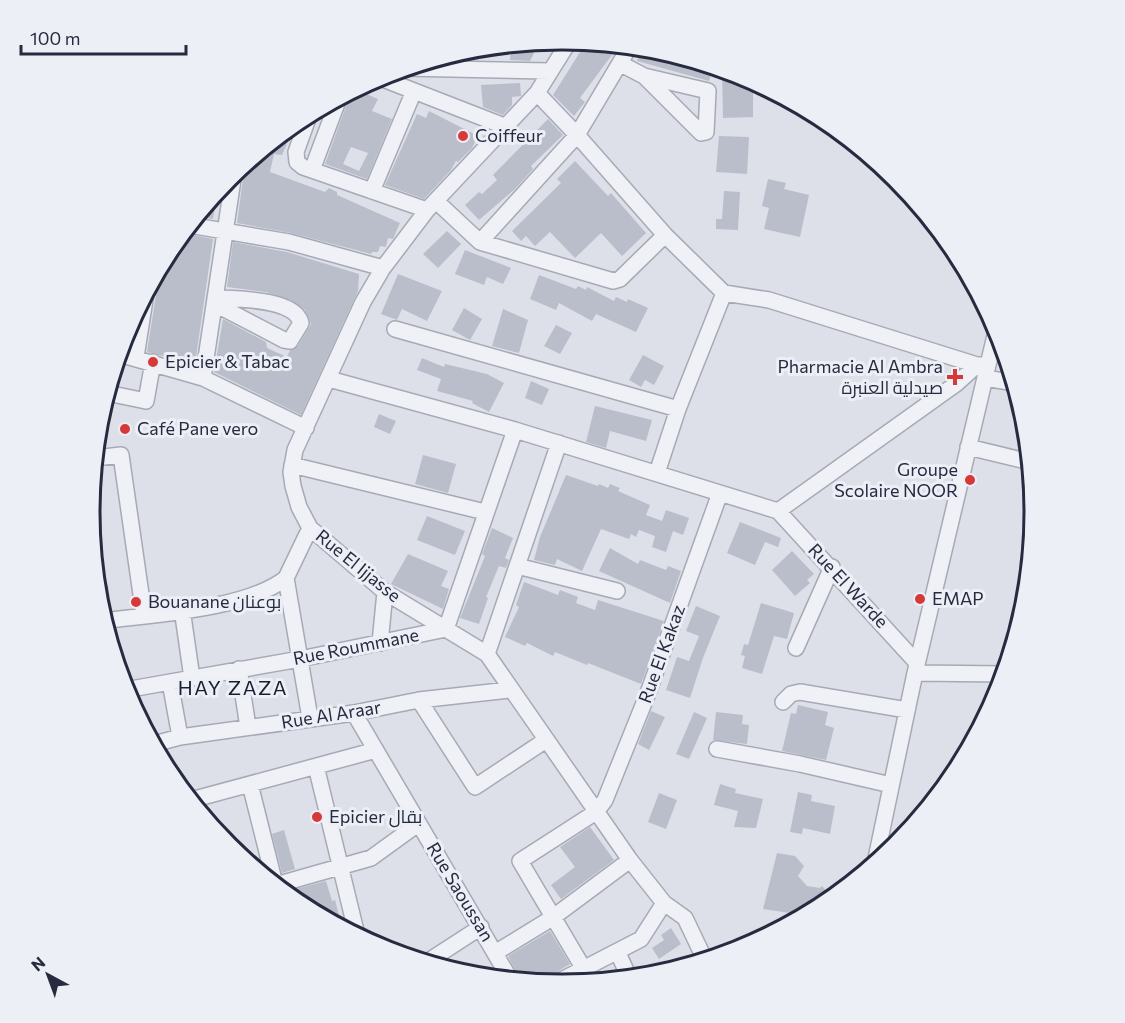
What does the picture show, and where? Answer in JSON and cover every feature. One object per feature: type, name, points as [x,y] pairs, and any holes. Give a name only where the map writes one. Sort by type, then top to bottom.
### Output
[{"type":"street","name":"Rue El Ijjasse","points":[[564,50],[537,93],[431,205],[383,268],[363,302],[306,428],[292,465],[294,493],[310,528],[385,592],[487,654],[509,690],[630,860],[664,903],[686,918],[701,952]]},
{"type":"street","points":[[480,242],[577,135],[626,54]]},
{"type":"street","points":[[621,64],[644,76],[708,91],[706,132],[701,133],[644,76]]},
{"type":"street","points":[[432,69],[550,71]]},
{"type":"street","points":[[392,83],[504,126]]},
{"type":"street","points":[[372,191],[414,91]]},
{"type":"street","points":[[537,93],[665,235],[724,293],[769,300],[983,369],[1005,379]]},
{"type":"street","points":[[312,170],[335,110]]},
{"type":"street","points":[[305,128],[295,158],[303,167],[372,191],[431,205],[480,242],[613,281],[620,279],[665,235]]},
{"type":"street","points":[[203,378],[231,190]]},
{"type":"street","points":[[199,227],[289,242],[383,268]]},
{"type":"street","points":[[657,473],[678,409],[724,293]]},
{"type":"street","points":[[215,301],[278,304],[295,312],[301,323],[295,336],[290,340],[284,340],[215,301]]},
{"type":"street","points":[[136,357],[141,322]]},
{"type":"street","points":[[395,329],[678,409]]},
{"type":"street","points":[[878,849],[916,668],[968,447],[983,369],[992,342]]},
{"type":"street","points":[[128,356],[203,378],[306,428]]},
{"type":"street","points":[[115,395],[146,401],[153,362]]},
{"type":"street","points":[[329,379],[515,430],[778,511],[956,384],[983,369]]},
{"type":"street","points":[[446,629],[515,430]]},
{"type":"street","points":[[487,654],[559,443]]},
{"type":"street","points":[[968,447],[1022,460]]},
{"type":"street","points":[[103,457],[122,455],[144,615]]},
{"type":"street","points":[[292,465],[485,512]]},
{"type":"street","name":"Rue El Kakaz","points":[[596,812],[605,800],[648,693],[720,493]]},
{"type":"street","name":"Rue El Warde","points":[[778,511],[832,567],[916,668]]},
{"type":"street","points":[[113,620],[249,598],[273,588],[286,578],[310,528]]},
{"type":"street","points":[[517,566],[617,591]]},
{"type":"street","points":[[796,648],[832,567]]},
{"type":"street","points":[[286,578],[310,718]]},
{"type":"street","points":[[380,643],[385,592]]},
{"type":"street","points":[[182,609],[192,678]]},
{"type":"street","name":"Rue Roummane","points":[[136,688],[300,659],[446,629]]},
{"type":"street","points":[[916,668],[995,673]]},
{"type":"street","points":[[239,669],[248,727]]},
{"type":"street","points":[[170,682],[180,737]]},
{"type":"street","name":"Rue Al Araar","points":[[162,742],[180,737],[354,713],[419,700],[509,690]]},
{"type":"street","points":[[783,702],[791,694],[800,692],[907,710]]},
{"type":"street","points":[[419,700],[475,787],[546,740]]},
{"type":"street","name":"Rue Saoussan","points":[[354,713],[505,970]]},
{"type":"street","points":[[717,749],[800,764],[891,785]]},
{"type":"street","points":[[200,798],[376,750]]},
{"type":"street","points":[[316,766],[354,924]]},
{"type":"street","points":[[250,784],[272,870]]},
{"type":"street","points":[[585,970],[520,861],[596,812]]},
{"type":"street","points":[[286,881],[339,868],[377,855],[418,824]]},
{"type":"street","points":[[495,953],[552,918],[630,860]]},
{"type":"street","points":[[577,974],[641,939],[664,903]]},
{"type":"street","points":[[437,956],[481,927]]},
{"type":"street","points":[[618,953],[626,970]]},
{"type":"building","points":[[536,50],[530,61],[510,60],[510,52]]},
{"type":"building","points":[[581,50],[614,52],[580,98],[585,102],[574,116],[553,95]]},
{"type":"building","points":[[639,56],[653,58],[711,74],[709,81],[637,61]]},
{"type":"building","points":[[722,78],[753,91],[753,117],[723,118]]},
{"type":"building","points":[[520,83],[521,96],[512,97],[512,105],[503,115],[483,107],[481,85]]},
{"type":"building","points":[[366,94],[378,99],[372,111],[392,119],[367,179],[325,164],[347,103]],"holes":[[[351,147],[368,153],[359,171],[343,164]]]},
{"type":"building","points":[[429,111],[478,136],[472,148],[458,162],[456,161],[451,170],[424,199],[385,185],[417,114],[426,118]]},
{"type":"building","points":[[548,119],[563,135],[531,166],[533,169],[515,189],[479,220],[465,205],[497,180],[493,175]]},
{"type":"building","points":[[719,136],[749,137],[747,174],[716,172]]},
{"type":"building","points":[[289,139],[282,155],[274,154],[270,172],[325,192],[329,188],[337,192],[337,195],[400,223],[393,239],[388,238],[386,247],[380,246],[378,252],[371,254],[291,233],[237,223],[243,178]]},
{"type":"building","points":[[575,161],[608,196],[611,193],[646,233],[622,256],[601,233],[575,258],[550,232],[535,246],[526,236],[521,241],[512,231],[561,183],[557,179]]},
{"type":"building","points":[[768,179],[786,183],[784,189],[809,195],[800,237],[764,229],[769,208],[762,206]]},
{"type":"building","points":[[724,191],[740,192],[738,230],[716,229],[716,219],[722,219]]},
{"type":"building","points":[[215,207],[213,219],[206,218]]},
{"type":"building","points":[[447,231],[461,244],[438,268],[423,254]]},
{"type":"building","points":[[192,235],[213,239],[195,364],[147,352],[156,295],[162,280]]},
{"type":"building","points":[[233,242],[287,252],[359,274],[358,291],[301,415],[214,372],[223,319],[266,342],[267,348],[287,357],[290,350],[298,346],[311,324],[305,310],[291,300],[266,292],[227,287]]},
{"type":"building","points":[[465,250],[511,268],[503,284],[487,277],[484,285],[455,274]]},
{"type":"building","points":[[398,274],[442,291],[427,321],[402,309],[397,320],[381,314]]},
{"type":"building","points":[[539,275],[576,289],[578,286],[586,290],[587,287],[614,301],[616,297],[627,302],[628,299],[648,308],[636,332],[596,314],[592,321],[559,303],[556,310],[530,299]]},
{"type":"building","points":[[464,308],[482,319],[470,340],[452,330]]},
{"type":"building","points":[[503,309],[528,320],[519,353],[492,346]]},
{"type":"building","points":[[556,325],[572,333],[560,354],[544,346]]},
{"type":"building","points":[[643,355],[664,366],[654,385],[645,380],[641,387],[629,380]]},
{"type":"building","points":[[422,358],[444,367],[445,364],[487,374],[504,383],[489,412],[472,403],[473,401],[437,391],[441,379],[417,370]]},
{"type":"building","points":[[531,381],[549,389],[542,405],[525,398]]},
{"type":"building","points":[[595,406],[652,420],[646,441],[610,431],[606,448],[586,442]]},
{"type":"building","points":[[379,414],[396,421],[390,434],[374,427]]},
{"type":"building","points":[[423,455],[456,464],[448,493],[415,484]]},
{"type":"building","points":[[566,475],[598,486],[599,484],[608,488],[610,484],[620,488],[618,491],[650,505],[646,515],[662,521],[666,510],[689,518],[683,535],[673,531],[666,552],[652,547],[655,536],[639,530],[636,537],[631,534],[629,539],[601,529],[582,571],[557,559],[555,565],[534,560],[540,537]]},
{"type":"building","points":[[427,516],[465,531],[455,555],[417,540]]},
{"type":"building","points":[[740,522],[781,538],[778,547],[765,542],[755,565],[727,553]]},
{"type":"building","points":[[492,528],[513,538],[505,558],[509,560],[506,568],[499,566],[486,597],[488,598],[479,624],[460,618],[485,556],[482,554]]},
{"type":"building","points":[[610,548],[638,564],[640,560],[666,570],[668,566],[681,571],[670,603],[599,571]]},
{"type":"building","points":[[792,551],[814,574],[807,580],[810,583],[795,596],[772,570]]},
{"type":"building","points":[[408,554],[448,571],[441,586],[449,589],[443,609],[391,584]]},
{"type":"building","points":[[524,582],[558,595],[560,590],[578,597],[576,603],[595,610],[598,600],[664,621],[641,684],[588,663],[587,665],[555,652],[553,656],[527,643],[525,646],[505,637],[519,607],[516,605]]},
{"type":"building","points":[[108,585],[110,608],[109,602]]},
{"type":"building","points":[[761,603],[794,613],[787,639],[774,636],[762,674],[742,668],[745,656],[741,655],[744,644],[748,645]]},
{"type":"building","points":[[696,606],[720,616],[690,698],[666,690],[677,657],[689,661],[699,636],[686,631]]},
{"type":"building","points":[[798,705],[828,712],[825,725],[834,728],[826,760],[782,751],[791,713],[796,714]]},
{"type":"building","points":[[651,711],[665,717],[649,750],[638,744]]},
{"type":"building","points":[[694,712],[707,718],[689,759],[676,754]]},
{"type":"building","points":[[716,712],[743,715],[742,724],[749,725],[747,744],[713,740]]},
{"type":"building","points":[[720,784],[736,789],[735,793],[763,799],[756,828],[734,827],[738,811],[714,805]]},
{"type":"building","points":[[798,792],[812,795],[811,801],[835,806],[830,834],[803,828],[802,834],[790,832]]},
{"type":"building","points":[[659,793],[677,800],[666,829],[648,822]]},
{"type":"building","points":[[590,827],[614,860],[561,899],[551,885],[575,867],[560,847]]},
{"type":"building","points":[[284,830],[295,869],[282,873],[272,834]]},
{"type":"building","points":[[777,853],[795,856],[804,866],[798,876],[807,886],[820,888],[822,886],[826,891],[791,913],[763,909]]},
{"type":"building","points":[[326,881],[339,916],[331,912],[296,889]]},
{"type":"building","points":[[671,928],[681,944],[659,959],[652,948],[664,940],[661,935]]},
{"type":"building","points":[[550,931],[570,964],[554,974],[516,971],[508,956]]},
{"type":"place","name":"Coiffeur","points":[[463,136]]},
{"type":"place","name":"Epicier & Tabac","points":[[153,362]]},
{"type":"place","name":"Pharmacie Al Ambra صيدلية العنبرة","points":[[955,377]]},
{"type":"place","name":"Café Pane vero","points":[[125,429]]},
{"type":"place","name":"Groupe Scolaire NOOR","points":[[970,480]]},
{"type":"place","name":"EMAP","points":[[920,599]]},
{"type":"place","name":"Bouanane بوعنان","points":[[136,602]]},
{"type":"place","name":"Epicier بقال","points":[[317,817]]},
{"type":"district","name":"HAY ZAZA","points":[[233,688]]}]
